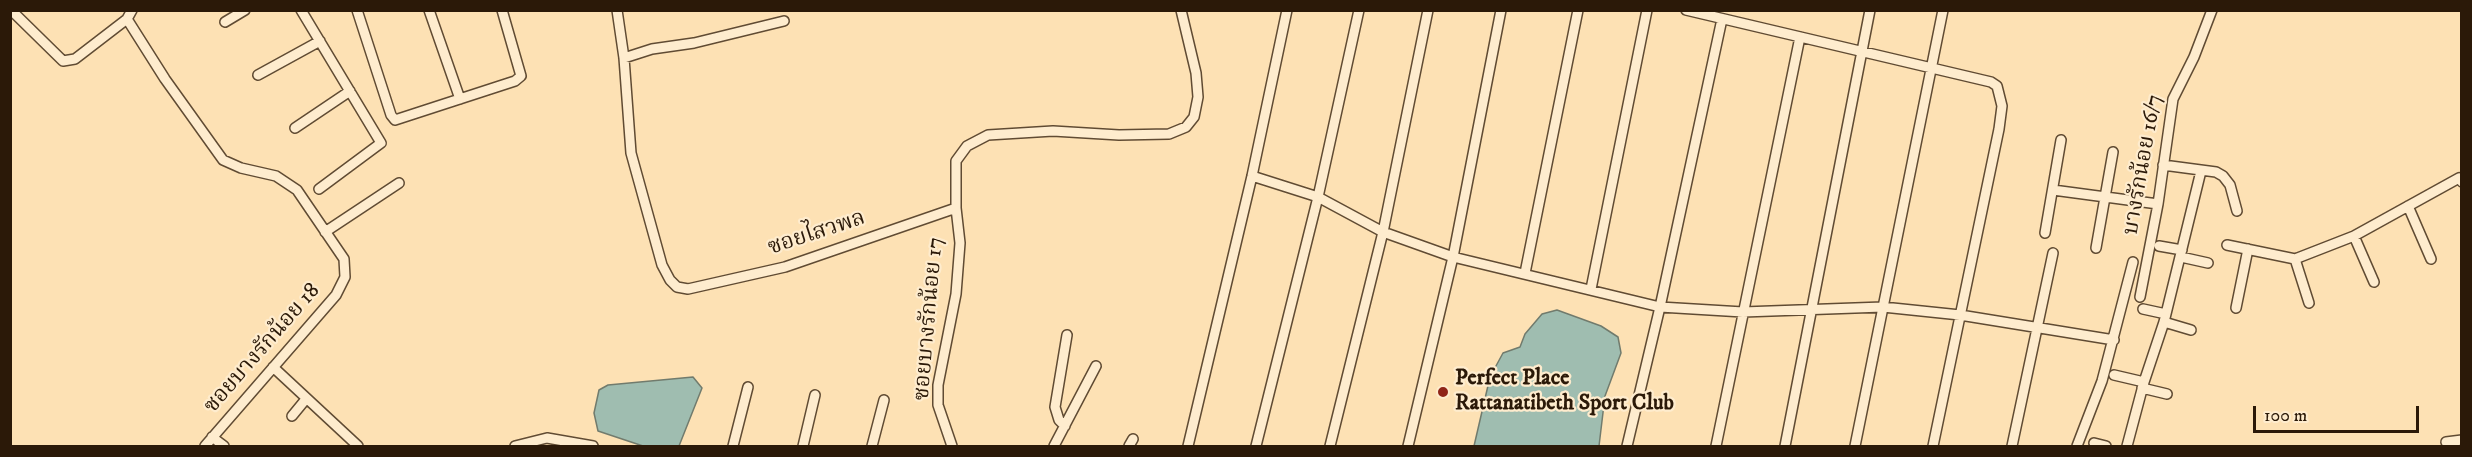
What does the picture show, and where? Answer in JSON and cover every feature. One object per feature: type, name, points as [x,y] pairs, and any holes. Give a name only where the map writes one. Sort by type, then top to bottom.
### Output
[{"type":"street","points":[[11,10],[63,61],[75,59],[129,15]]},
{"type":"street","points":[[225,22],[245,10]]},
{"type":"street","points":[[301,10],[381,143],[375,150],[319,189]]},
{"type":"street","points":[[357,10],[391,115],[395,120],[515,81],[521,75],[502,10]]},
{"type":"street","points":[[429,10],[460,99]]},
{"type":"street","points":[[617,10],[624,58],[652,49],[694,43],[784,21]]},
{"type":"street","name":"ซอยบางรักน้อย 17","points":[[952,447],[938,405],[938,395],[956,294],[960,243],[956,207],[956,161],[967,146],[988,135],[1053,131],[1119,135],[1169,134],[1186,127],[1194,117],[1198,97],[1196,73],[1181,10]]},
{"type":"street","points":[[1188,447],[1252,177],[1287,10]]},
{"type":"street","points":[[1256,447],[1318,197],[1359,10]]},
{"type":"street","points":[[1330,447],[1383,232],[1428,10]]},
{"type":"street","points":[[1408,447],[1453,257],[1501,10]]},
{"type":"street","points":[[1525,273],[1578,10]]},
{"type":"street","points":[[1591,289],[1647,10]]},
{"type":"street","points":[[1686,10],[1991,82],[1997,86],[2002,106],[1932,447]]},
{"type":"street","points":[[1785,447],[1870,10]]},
{"type":"street","points":[[1855,447],[1943,10]]},
{"type":"street","name":"บางรักน้อย 16/7","points":[[2140,297],[2158,204],[2175,93],[2194,57],[2212,10]]},
{"type":"street","name":"ซอยบางรักน้อย 18","points":[[129,15],[165,79],[223,160],[241,168],[276,176],[297,190],[344,259],[345,277],[336,295],[205,447]]},
{"type":"street","points":[[1627,447],[1660,307],[1722,19]]},
{"type":"street","points":[[1716,447],[1800,38]]},
{"type":"street","points":[[258,75],[320,41]]},
{"type":"street","name":"ซอยไสวพล","points":[[624,58],[631,153],[662,265],[670,280],[677,287],[688,289],[785,267],[956,207]]},
{"type":"street","points":[[295,128],[350,91]]},
{"type":"street","points":[[2045,233],[2061,140]]},
{"type":"street","points":[[2096,248],[2113,152]]},
{"type":"street","points":[[2163,165],[2216,172],[2223,176],[2230,185],[2237,211]]},
{"type":"street","points":[[2127,447],[2143,385],[2165,318],[2201,171]]},
{"type":"street","points":[[1252,177],[1318,197],[1383,232],[1453,257],[1660,307],[1743,312],[1883,308],[1960,315],[2114,340]]},
{"type":"street","points":[[2227,245],[2295,259],[2354,236],[2459,178],[2462,182]]},
{"type":"street","points":[[325,232],[399,183]]},
{"type":"street","points":[[2052,190],[2158,204]]},
{"type":"street","points":[[2408,206],[2431,259]]},
{"type":"street","points":[[2354,236],[2374,282]]},
{"type":"street","points":[[2159,246],[2208,264]]},
{"type":"street","points":[[2236,308],[2248,249]]},
{"type":"street","points":[[2012,447],[2053,253]]},
{"type":"street","points":[[2295,259],[2309,303]]},
{"type":"street","points":[[2077,447],[2114,340],[2133,262]]},
{"type":"street","points":[[2143,309],[2191,330]]},
{"type":"street","points":[[1065,426],[1055,407],[1067,335]]},
{"type":"street","points":[[1054,447],[1096,366]]},
{"type":"street","points":[[273,367],[358,447]]},
{"type":"street","points":[[2115,375],[2167,394]]},
{"type":"street","points":[[733,447],[748,387]]},
{"type":"street","points":[[803,447],[815,395]]},
{"type":"street","points":[[292,416],[306,399]]},
{"type":"street","points":[[872,447],[884,400]]},
{"type":"street","points":[[212,437],[224,447]]},
{"type":"street","points":[[515,447],[547,438],[593,447]]},
{"type":"street","points":[[2446,442],[2462,440]]},
{"type":"street","points":[[2094,443],[2106,447]]},
{"type":"shaded area","points":[[1557,310],[1601,326],[1618,337],[1621,353],[1605,396],[1599,446],[1474,446],[1490,377],[1503,353],[1520,347],[1525,334],[1542,314]]},
{"type":"shaded area","points":[[693,377],[702,388],[679,446],[643,446],[598,431],[594,413],[599,390],[608,385]]},
{"type":"place","name":"Perfect Place Rattanatibeth Sport Club","points":[[1443,392]]}]
